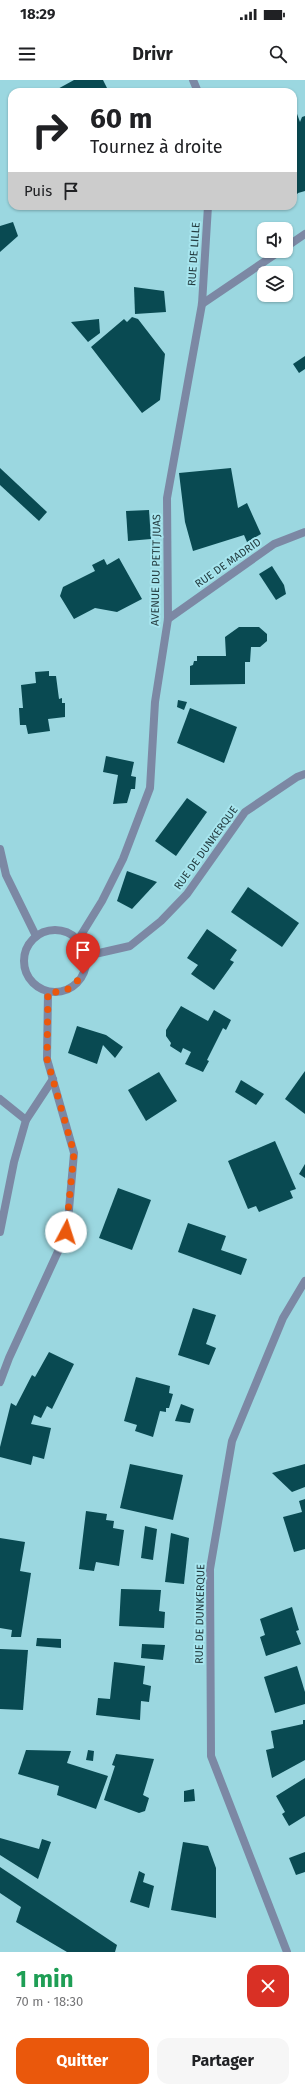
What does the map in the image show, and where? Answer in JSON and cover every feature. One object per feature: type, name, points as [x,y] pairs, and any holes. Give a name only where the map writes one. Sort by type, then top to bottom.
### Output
[{"type":"street","name":"RUE DE LILLE","points":[[202,304],[208,210]]},
{"type":"street","points":[[293,242],[305,234]]},
{"type":"street","points":[[202,304],[270,258]]},
{"type":"street","name":"AVENUE DU PETIT JUAS","points":[[78,940],[102,901],[123,859],[150,788],[155,702],[168,619],[168,498],[202,304]]},
{"type":"street","name":"RUE DE MADRID","points":[[168,619],[274,544],[305,532]]},
{"type":"street","name":"RUE DE DUNKERQUE","points":[[86,956],[130,946],[161,921],[187,894],[245,812],[297,777],[305,774]]},
{"type":"street","points":[[0,848],[6,875],[36,936]]},
{"type":"street","points":[[47,930],[65,931],[78,940],[86,956],[83,974],[72,988],[58,993],[48,992],[31,983],[23,967],[25,950],[36,936],[47,930]]},
{"type":"street","points":[[0,1382],[9,1358],[66,1232],[74,1153],[47,1059],[48,992]]},
{"type":"street","points":[[0,1232],[14,1162],[26,1120],[53,1079]]},
{"type":"street","points":[[0,1099],[26,1120]]},
{"type":"street","name":"RUE DE DUNKERQUE","points":[[287,1952],[210,1756],[210,1569],[232,1441],[283,1318],[305,1281]]},
{"type":"building","points":[[74,80],[103,80],[107,88],[59,88]]},
{"type":"building","points":[[297,114],[300,122],[302,117],[305,116],[305,191],[297,194]]},
{"type":"building","points":[[13,222],[18,236],[0,252],[0,226]]},
{"type":"building","points":[[134,287],[164,291],[166,312],[135,314]]},
{"type":"building","points":[[132,317],[138,319],[165,354],[160,400],[142,413],[91,347],[124,319],[127,322]]},
{"type":"building","points":[[99,319],[100,333],[88,342],[71,322]]},
{"type":"building","points":[[305,356],[305,369],[299,373],[293,364]]},
{"type":"building","points":[[0,468],[47,512],[39,521],[0,485]]},
{"type":"building","points":[[231,468],[238,508],[247,503],[261,534],[247,542],[244,535],[193,551],[185,522],[179,473]]},
{"type":"building","points":[[149,510],[151,539],[128,541],[126,511]]},
{"type":"building","points":[[119,558],[142,599],[117,612],[95,608],[74,619],[60,596],[63,587],[95,571],[92,565],[104,559],[107,565]]},
{"type":"building","points":[[272,566],[284,585],[286,594],[276,600],[259,574]]},
{"type":"building","points":[[239,627],[259,627],[267,634],[267,641],[260,647],[251,647],[250,662],[245,662],[245,684],[190,685],[190,666],[193,665],[194,661],[197,661],[197,656],[226,656],[225,637]]},
{"type":"building","points":[[49,671],[49,676],[56,676],[59,699],[62,698],[62,703],[65,703],[65,717],[48,719],[50,731],[28,734],[26,725],[20,725],[19,708],[23,708],[21,685],[36,683],[35,672]]},
{"type":"building","points":[[178,700],[187,702],[184,710],[177,707]]},
{"type":"building","points":[[190,708],[237,727],[224,763],[177,743]]},
{"type":"building","points":[[106,756],[134,762],[131,776],[136,777],[135,789],[131,789],[127,803],[113,804],[118,775],[103,772]]},
{"type":"building","points":[[187,798],[207,812],[176,856],[155,841]]},
{"type":"building","points":[[127,871],[157,882],[132,909],[117,901]]},
{"type":"building","points":[[248,887],[299,923],[282,947],[231,912]]},
{"type":"building","points":[[207,929],[237,950],[230,960],[234,962],[214,990],[191,974],[198,965],[187,958]]},
{"type":"building","points":[[181,1006],[208,1021],[214,1010],[231,1020],[226,1030],[223,1028],[207,1060],[209,1061],[203,1072],[185,1064],[191,1052],[183,1048],[181,1053],[170,1046],[171,1043],[166,1036],[166,1030]]},
{"type":"building","points":[[77,1026],[106,1035],[123,1047],[115,1058],[103,1045],[97,1064],[68,1053]]},
{"type":"building","points":[[305,1071],[305,1114],[285,1099]]},
{"type":"building","points":[[159,1072],[177,1101],[146,1121],[128,1090]]},
{"type":"building","points":[[241,1080],[264,1094],[256,1105],[235,1092]]},
{"type":"building","points":[[275,1141],[296,1189],[290,1191],[293,1198],[259,1212],[256,1206],[248,1209],[228,1161]]},
{"type":"building","points":[[305,1164],[305,1178],[299,1174]]},
{"type":"building","points":[[118,1188],[151,1200],[132,1250],[99,1238]]},
{"type":"building","points":[[188,1223],[226,1236],[221,1250],[247,1259],[241,1275],[178,1252]]},
{"type":"building","points":[[193,1308],[216,1315],[206,1344],[216,1348],[209,1365],[178,1355]]},
{"type":"building","points":[[49,1352],[74,1364],[52,1409],[47,1406],[41,1418],[34,1415],[31,1424],[51,1428],[44,1459],[33,1456],[31,1465],[0,1457],[0,1447],[11,1403],[16,1406],[32,1375],[35,1377]]},
{"type":"building","points":[[136,1377],[170,1386],[169,1393],[173,1394],[169,1408],[166,1408],[166,1412],[160,1411],[153,1437],[135,1431],[137,1425],[124,1421]]},
{"type":"building","points":[[181,1404],[194,1409],[190,1423],[175,1421]]},
{"type":"building","points":[[130,1464],[183,1475],[173,1520],[120,1508]]},
{"type":"building","points":[[305,1464],[305,1487],[292,1492],[272,1473]]},
{"type":"building","points":[[305,1499],[305,1549],[294,1552],[283,1517],[302,1512],[299,1501]]},
{"type":"building","points":[[86,1511],[107,1514],[106,1520],[114,1521],[113,1528],[124,1530],[119,1566],[96,1562],[94,1571],[79,1569]]},
{"type":"building","points":[[145,1526],[157,1529],[153,1560],[141,1558]]},
{"type":"building","points":[[171,1533],[189,1538],[184,1584],[165,1582]]},
{"type":"building","points":[[0,1538],[25,1542],[20,1571],[31,1573],[21,1637],[11,1637],[12,1630],[0,1628]]},
{"type":"building","points":[[121,1589],[161,1590],[159,1611],[165,1612],[164,1628],[119,1626]]},
{"type":"building","points":[[292,1607],[299,1630],[296,1631],[301,1644],[266,1656],[260,1637],[265,1635],[260,1619]]},
{"type":"building","points":[[37,1638],[61,1639],[61,1648],[36,1646]]},
{"type":"building","points":[[142,1644],[165,1645],[163,1660],[141,1658]]},
{"type":"building","points":[[0,1649],[28,1650],[23,1710],[0,1709]]},
{"type":"building","points":[[114,1662],[145,1666],[143,1684],[151,1686],[149,1702],[141,1701],[140,1720],[96,1715],[98,1698],[110,1699]]},
{"type":"building","points":[[297,1666],[305,1692],[305,1704],[275,1713],[264,1677]]},
{"type":"building","points":[[303,1720],[305,1720],[305,1760],[272,1778],[266,1750],[274,1748],[271,1731],[303,1724]]},
{"type":"building","points":[[26,1750],[71,1751],[67,1763],[108,1776],[96,1809],[57,1795],[59,1786],[18,1774]]},
{"type":"building","points":[[88,1750],[94,1751],[93,1761],[86,1760]]},
{"type":"building","points":[[116,1754],[154,1759],[143,1795],[149,1798],[145,1811],[139,1813],[104,1800],[115,1766],[112,1765]]},
{"type":"building","points":[[305,1778],[305,1816],[289,1826],[282,1814],[285,1812],[276,1796]]},
{"type":"building","points":[[194,1789],[195,1801],[184,1802],[184,1791]]},
{"type":"building","points":[[0,1838],[39,1849],[42,1839],[51,1842],[38,1879],[0,1855]]},
{"type":"building","points":[[183,1842],[208,1846],[216,1868],[216,1918],[171,1910]]},
{"type":"building","points":[[305,1852],[305,1872],[296,1875],[289,1858]]},
{"type":"building","points":[[0,1867],[117,1945],[115,1952],[67,1952],[16,1922],[21,1907],[0,1893]]},
{"type":"building","points":[[139,1871],[145,1874],[143,1882],[154,1886],[149,1908],[130,1902]]},
{"type":"route","points":[[66,1232],[74,1153],[47,1059],[48,992],[58,993],[72,988],[83,974]]}]
